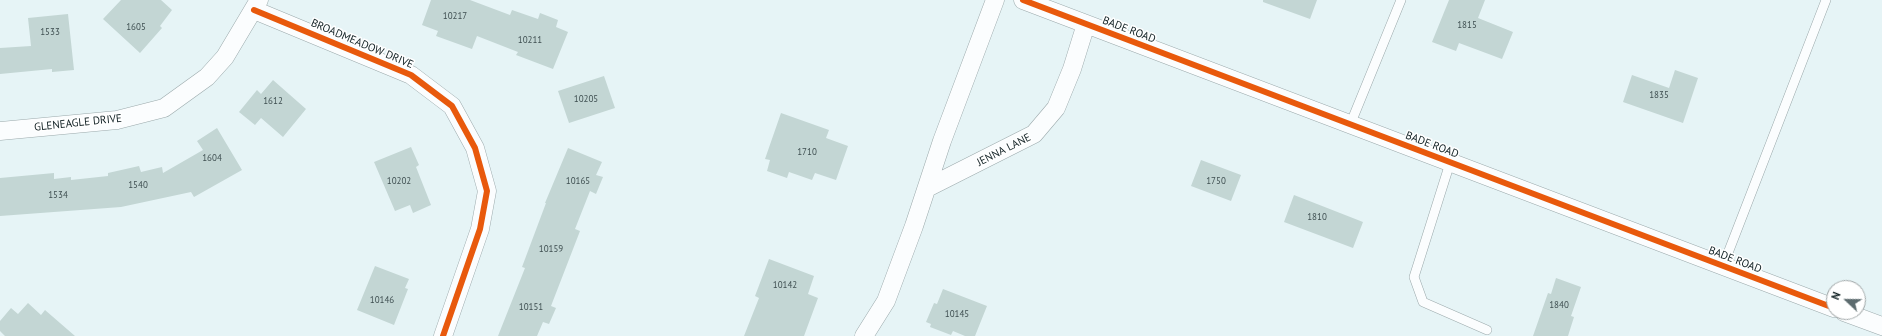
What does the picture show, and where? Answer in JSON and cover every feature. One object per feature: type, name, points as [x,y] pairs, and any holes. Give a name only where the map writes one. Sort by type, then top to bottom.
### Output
[{"type":"street","points":[[864,336],[886,301],[927,188],[942,141],[995,0]]},
{"type":"street","name":"BADE ROAD","points":[[1023,0],[1826,305]]},
{"type":"street","name":"GLENEAGLE DRIVE","points":[[0,131],[117,120],[164,108],[207,77],[225,56],[256,3]]},
{"type":"street","name":"BROADMEADOW DRIVE","points":[[256,3],[411,75],[452,106],[476,148],[486,191],[480,229],[443,336]]},
{"type":"street","name":"JENNA LANE","points":[[927,188],[1010,148],[1034,134],[1056,108],[1072,69],[1086,24]]},
{"type":"street","points":[[1866,320],[1882,326]]},
{"type":"lane","points":[[1350,125],[1401,0]]},
{"type":"lane","points":[[1723,266],[1826,0]]},
{"type":"lane","points":[[1450,162],[1414,277],[1423,302],[1487,330]]},
{"type":"building","points":[[121,0],[161,0],[172,10],[160,26],[162,28],[140,53],[103,19]]},
{"type":"building","points":[[431,0],[470,0],[510,15],[512,10],[538,19],[540,13],[558,20],[556,27],[568,32],[553,69],[516,55],[518,52],[477,36],[472,49],[436,36],[438,31],[422,25]]},
{"type":"building","points":[[1263,0],[1317,0],[1310,19],[1263,2]]},
{"type":"building","points":[[1449,0],[1485,0],[1478,18],[1513,32],[1502,59],[1459,43],[1456,51],[1432,42]]},
{"type":"building","points":[[68,14],[74,70],[52,72],[52,69],[0,74],[0,48],[31,46],[28,18]]},
{"type":"building","points":[[1675,70],[1698,78],[1683,123],[1623,102],[1632,75],[1669,88]]},
{"type":"building","points":[[604,76],[615,108],[569,123],[558,91]]},
{"type":"building","points":[[273,80],[306,109],[283,137],[261,118],[255,125],[239,112],[257,90],[261,94]]},
{"type":"building","points":[[781,113],[829,130],[826,138],[848,146],[836,180],[815,173],[812,180],[789,172],[787,178],[767,171],[770,160],[765,159]]},
{"type":"building","points":[[217,128],[242,170],[194,197],[191,192],[121,207],[0,216],[0,178],[54,173],[54,179],[71,177],[71,180],[108,176],[108,173],[139,166],[141,172],[162,167],[163,173],[203,150],[197,141]]},
{"type":"building","points":[[411,147],[419,165],[416,167],[431,205],[413,213],[410,205],[395,211],[374,162]]},
{"type":"building","points":[[568,148],[602,162],[596,175],[603,177],[596,194],[590,191],[575,229],[580,231],[551,306],[556,308],[549,324],[543,322],[537,336],[498,336],[525,268],[522,267],[545,203]]},
{"type":"building","points":[[1201,160],[1241,175],[1231,201],[1191,186]]},
{"type":"building","points":[[1294,195],[1363,222],[1353,248],[1284,222]]},
{"type":"building","points":[[769,259],[814,276],[808,294],[818,298],[804,336],[744,336],[759,298],[755,296]]},
{"type":"building","points":[[375,266],[409,279],[405,288],[408,289],[394,325],[357,310]]},
{"type":"building","points":[[1556,278],[1581,287],[1571,316],[1574,317],[1568,336],[1533,336],[1548,293],[1551,294]]},
{"type":"building","points":[[943,289],[987,306],[975,336],[965,336],[953,331],[951,335],[930,327],[931,324],[926,322],[934,303],[937,304]]},
{"type":"building","points":[[28,303],[41,315],[45,310],[75,336],[5,336],[0,331],[0,321],[11,308],[18,314]]},
{"type":"cycle path","points":[[1023,0],[1826,305]]},
{"type":"cycle path","points":[[254,10],[411,75],[452,106],[475,148],[487,191],[480,229],[443,336]]}]
